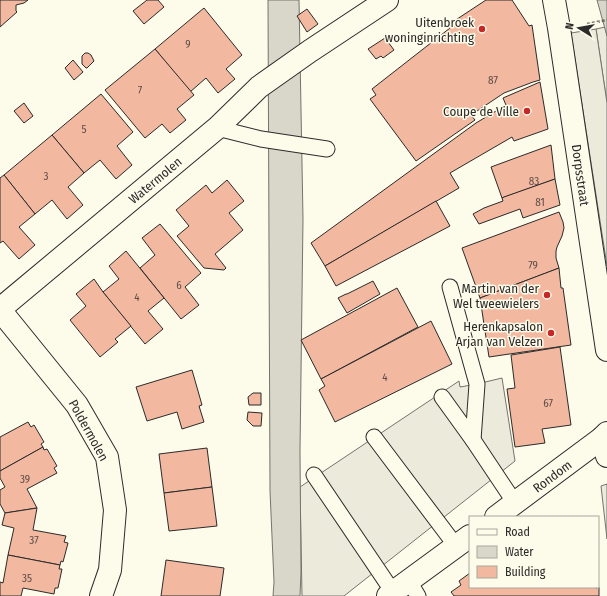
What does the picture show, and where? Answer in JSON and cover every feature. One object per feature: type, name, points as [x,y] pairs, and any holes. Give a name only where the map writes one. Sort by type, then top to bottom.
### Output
[{"type":"street","name":"Watermolen","points":[[0,310],[216,128],[259,87],[387,0]]},
{"type":"street","name":"Dorpsstraat","points":[[554,0],[607,350]]},
{"type":"street","name":"Poldermolen","points":[[0,310],[77,405],[107,457],[115,510],[110,570],[101,596]]},
{"type":"street","name":"Rondom","points":[[497,516],[605,443]]},
{"type":"street","points":[[402,591],[463,541]]},
{"type":"lane","points":[[216,128],[261,139],[327,149]]},
{"type":"lane","points":[[450,287],[477,384],[473,440]]},
{"type":"lane","points":[[442,397],[515,503]]},
{"type":"lane","points":[[374,437],[463,541]]},
{"type":"lane","points":[[314,475],[402,591]]},
{"type":"path","points":[[595,23],[607,20]]},
{"type":"shaded area","points":[[605,27],[607,36],[607,103],[596,29]]},
{"type":"shaded area","points":[[596,29],[607,103],[607,266],[571,33]]},
{"type":"shaded area","points":[[502,378],[515,461],[344,596],[302,596],[300,487],[459,381],[460,387]]},
{"type":"shaded area","points":[[607,484],[607,539],[601,486]]},
{"type":"water","points":[[268,0],[299,0],[303,219],[300,596],[273,596],[274,582],[270,491]]},
{"type":"water","points":[[597,0],[607,0],[607,36]]},
{"type":"building","points":[[0,0],[28,0],[24,3],[16,5],[17,12],[0,27]]},
{"type":"building","points":[[147,0],[158,0],[164,7],[144,24],[133,11]]},
{"type":"building","points":[[486,0],[512,0],[529,26],[532,25],[540,80],[504,93],[471,115],[475,120],[416,161],[370,99],[376,95],[372,89],[450,28],[448,25]]},
{"type":"building","points":[[204,8],[242,55],[226,69],[235,79],[218,93],[206,78],[190,92],[155,49]]},
{"type":"building","points":[[307,9],[318,24],[307,32],[297,16]]},
{"type":"building","points":[[385,38],[394,50],[383,58],[381,56],[376,59],[368,49]]},
{"type":"building","points":[[155,49],[194,95],[177,109],[186,120],[170,133],[162,124],[145,138],[105,90]]},
{"type":"building","points":[[85,53],[91,55],[94,61],[87,68],[82,64],[82,56]]},
{"type":"building","points":[[73,60],[83,72],[74,80],[65,68]]},
{"type":"building","points":[[540,82],[548,129],[514,141],[512,137],[450,173],[459,188],[325,266],[311,243],[476,123],[506,105],[503,98]]},
{"type":"building","points":[[101,94],[133,132],[117,146],[132,165],[116,179],[100,160],[84,173],[52,135]]},
{"type":"building","points":[[24,103],[33,116],[24,123],[14,111]]},
{"type":"building","points":[[52,135],[84,173],[68,187],[83,205],[67,219],[52,200],[35,214],[4,175]]},
{"type":"building","points":[[551,145],[555,179],[502,198],[491,167]]},
{"type":"building","points":[[4,175],[35,214],[19,227],[35,245],[19,259],[3,241],[0,243],[0,178]]},
{"type":"building","points":[[555,179],[560,205],[523,218],[520,209],[479,224],[473,214],[503,201],[502,198],[504,197]]},
{"type":"building","points":[[227,180],[244,201],[229,213],[243,230],[215,254],[226,268],[224,270],[204,268],[177,236],[189,226],[176,210],[206,185],[212,193]]},
{"type":"building","points":[[436,201],[450,226],[336,286],[325,266]]},
{"type":"building","points":[[559,212],[564,228],[556,251],[556,258],[559,268],[480,298],[462,248]]},
{"type":"building","points":[[160,224],[201,273],[185,287],[199,305],[181,319],[140,268],[155,255],[142,238]]},
{"type":"building","points":[[126,251],[164,298],[148,311],[163,329],[145,344],[103,292],[119,279],[109,266]]},
{"type":"building","points":[[559,268],[571,345],[489,357],[480,298]]},
{"type":"building","points":[[94,279],[131,326],[115,339],[118,342],[100,357],[70,320],[86,306],[76,294]]},
{"type":"building","points":[[373,281],[380,294],[347,313],[338,298]]},
{"type":"building","points":[[397,288],[418,327],[321,379],[301,340]]},
{"type":"building","points":[[431,321],[452,364],[335,422],[319,390],[325,386],[321,379]]},
{"type":"building","points":[[560,347],[571,425],[542,429],[545,443],[515,447],[507,389],[515,388],[511,355]]},
{"type":"building","points":[[192,370],[202,405],[199,406],[204,422],[182,429],[177,412],[147,421],[136,387]]},
{"type":"building","points":[[253,393],[261,393],[261,405],[249,405],[248,397]]},
{"type":"building","points":[[248,412],[262,413],[261,426],[253,426],[247,420]]},
{"type":"building","points":[[28,422],[31,427],[34,425],[44,442],[41,444],[43,447],[0,471],[0,437]]},
{"type":"building","points":[[43,447],[44,450],[47,449],[57,466],[54,468],[57,473],[27,489],[37,508],[5,513],[0,504],[0,490],[5,487],[0,478],[0,471]]},
{"type":"building","points":[[207,448],[212,487],[164,493],[159,454]]},
{"type":"building","points":[[212,487],[217,526],[169,531],[164,493]]},
{"type":"building","points":[[37,508],[33,530],[66,536],[64,542],[68,543],[63,562],[61,561],[60,565],[8,555],[14,528],[2,525],[5,513]]},
{"type":"building","points":[[8,555],[60,565],[59,569],[62,569],[58,588],[55,588],[54,594],[23,588],[21,596],[0,596],[0,582],[3,583]]},
{"type":"building","points":[[166,560],[224,568],[220,596],[161,596]]},
{"type":"building","points":[[469,574],[469,588],[599,588],[599,596],[454,596],[451,592],[461,585],[459,581]]},
{"type":"place","name":"Uitenbroek woninginrichting","points":[[482,29]]},
{"type":"place","name":"Coupe de Ville","points":[[527,111]]},
{"type":"place","name":"Martin van der Wel tweewielers","points":[[547,295]]},
{"type":"place","name":"Herenkapsalon Arjan van Velzen","points":[[551,333]]}]
